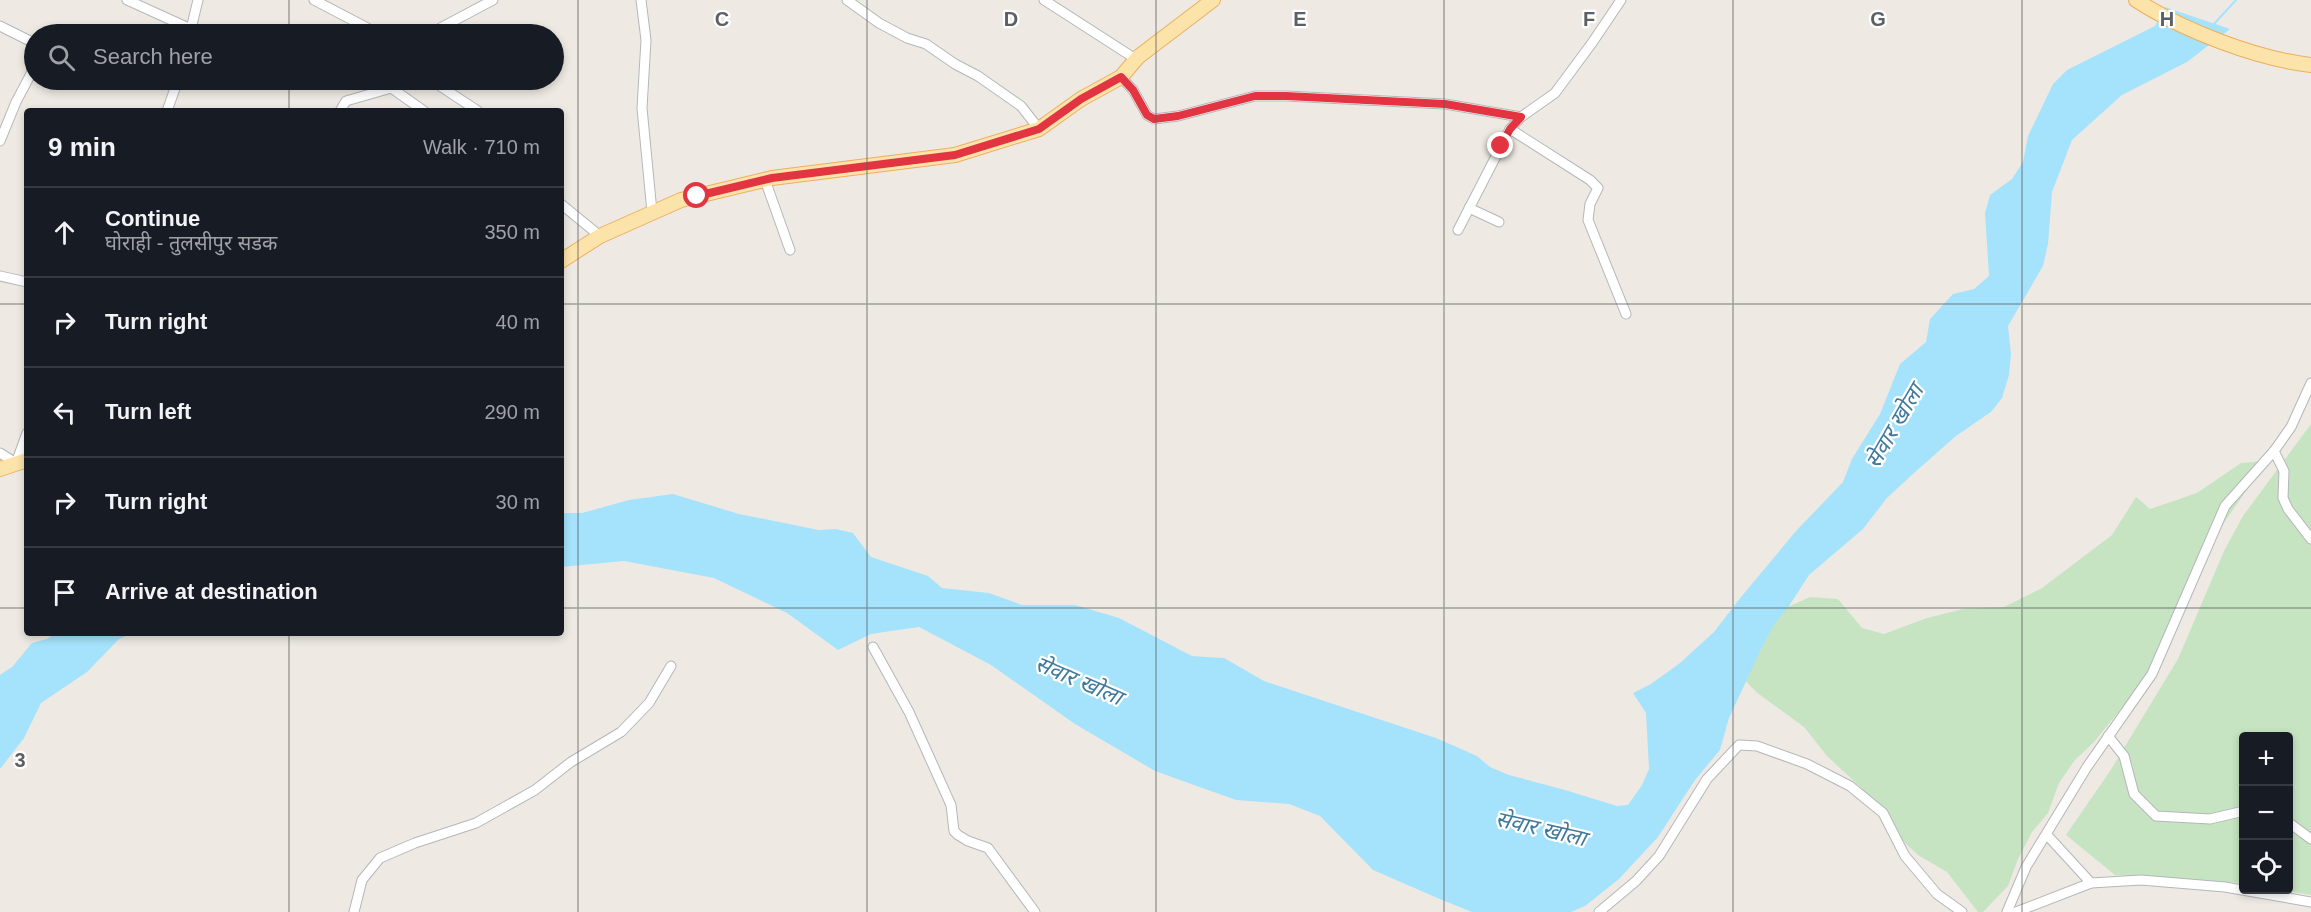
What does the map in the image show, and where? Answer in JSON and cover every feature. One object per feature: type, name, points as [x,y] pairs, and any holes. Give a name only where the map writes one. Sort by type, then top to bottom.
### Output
[{"type":"main road","points":[[564,259],[600,237],[681,200],[765,180],[955,155],[1039,129],[1081,99],[1121,77],[1138,57],[1213,0]]},
{"type":"main road","points":[[2136,0],[2156,13],[2232,46],[2279,60],[2311,64]]},
{"type":"main road","points":[[0,469],[21,461]]},
{"type":"street","points":[[127,0],[174,24]]},
{"type":"street","points":[[192,24],[198,0]]},
{"type":"street","points":[[314,0],[360,24]]},
{"type":"street","points":[[448,24],[493,0]]},
{"type":"street","points":[[641,0],[646,40],[642,108],[652,212]]},
{"type":"street","points":[[847,0],[879,23],[907,38],[926,44],[955,64],[978,76],[1021,106],[1039,129]]},
{"type":"street","points":[[1044,0],[1131,56],[1138,57]]},
{"type":"street","points":[[1458,230],[1510,129],[1521,117],[1556,93],[1621,0]]},
{"type":"street","points":[[0,26],[24,38]]},
{"type":"street","points":[[1121,77],[1133,90],[1147,115],[1154,119],[1178,116],[1255,96],[1445,104],[1521,117]]},
{"type":"street","points":[[0,141],[24,87]]},
{"type":"street","points":[[168,108],[174,90]]},
{"type":"street","points":[[342,108],[346,101],[381,90]]},
{"type":"street","points":[[394,90],[419,108]]},
{"type":"street","points":[[446,90],[473,108]]},
{"type":"street","points":[[1510,129],[1590,180],[1598,188],[1590,204],[1588,220],[1626,314]]},
{"type":"street","points":[[765,180],[790,250]]},
{"type":"street","points":[[564,207],[600,237]]},
{"type":"street","points":[[1469,208],[1500,222]]},
{"type":"street","points":[[0,276],[24,281]]},
{"type":"street","points":[[2007,912],[2026,867],[2087,767],[2152,674],[2225,506],[2274,452],[2291,428],[2311,383]]},
{"type":"street","points":[[2274,452],[2284,471],[2283,498],[2288,509],[2311,539]]},
{"type":"street","points":[[0,453],[21,461]]},
{"type":"street","points":[[873,647],[909,712],[951,805],[954,831],[968,841],[988,848],[1035,912]]},
{"type":"street","points":[[354,912],[363,880],[380,858],[415,843],[476,823],[534,790],[571,762],[621,732],[649,703],[671,666]]},
{"type":"street","points":[[2108,736],[2124,756],[2134,794],[2156,816],[2210,819],[2239,813]]},
{"type":"street","points":[[1599,912],[1636,881],[1659,855],[1707,779],[1739,745],[1757,746],[1807,764],[1850,786],[1883,813],[1905,856],[1937,894],[1962,912]]},
{"type":"street","points":[[2293,825],[2311,839]]},
{"type":"street","points":[[2047,835],[2091,883]]},
{"type":"street","points":[[2016,912],[2091,883],[2141,880],[2225,886],[2311,902]]},
{"type":"green space","points":[[2311,424],[2311,895],[2293,892],[2293,732],[2239,732],[2239,883],[2115,875],[2066,835],[2110,771],[2178,659],[2224,551],[2243,516]]},
{"type":"green space","points":[[2267,461],[2214,537],[2143,682],[2094,742],[2075,760],[2059,783],[2048,813],[2032,832],[2018,859],[2008,886],[1983,912],[1978,912],[1947,872],[1918,855],[1903,841],[1885,810],[1827,756],[1804,727],[1756,692],[1745,680],[1779,611],[1810,597],[1838,599],[1862,628],[1884,634],[1927,618],[1963,609],[2004,607],[2042,588],[2112,535],[2136,497],[2150,509],[2197,493],[2241,463]]},
{"type":"water","points":[[2165,7],[2230,29],[2187,62],[2122,95],[2072,140],[2052,192],[2048,244],[2043,266],[2008,326],[2011,354],[2009,375],[2002,398],[1991,412],[1956,436],[1914,473],[1887,498],[1863,529],[1809,575],[1763,645],[1729,718],[1720,750],[1695,780],[1658,837],[1619,879],[1585,906],[1571,912],[1472,912],[1373,870],[1320,816],[1289,804],[1236,800],[1155,771],[1075,724],[991,665],[919,627],[871,634],[838,650],[787,613],[714,578],[624,561],[564,567],[564,513],[582,513],[629,500],[673,494],[739,514],[819,530],[836,529],[853,533],[871,557],[928,576],[942,588],[989,593],[1022,605],[1075,605],[1119,618],[1192,656],[1224,658],[1264,681],[1436,738],[1477,756],[1490,767],[1509,775],[1617,806],[1628,805],[1642,785],[1649,769],[1646,713],[1633,693],[1651,684],[1680,663],[1714,632],[1796,531],[1843,482],[1852,459],[1880,414],[1900,364],[1926,342],[1930,319],[1953,294],[1974,289],[1989,276],[1985,213],[1990,195],[2012,179],[2023,162],[2028,136],[2053,84],[2067,70],[2155,26]]},
{"type":"water","points":[[52,636],[126,636],[119,639],[87,672],[41,703],[24,738],[0,769],[0,675],[12,667],[32,643]]},
{"type":"waterway","name":"सेवार खोला","points":[[2214,24],[2236,0]]},
{"type":"route","points":[[697,196],[772,178],[955,155],[1005,141],[1039,129],[1081,99],[1121,77],[1133,90],[1147,115],[1154,119],[1178,116],[1255,96],[1327,97],[1445,104],[1469,106],[1521,117],[1510,129],[1501,146]]}]
